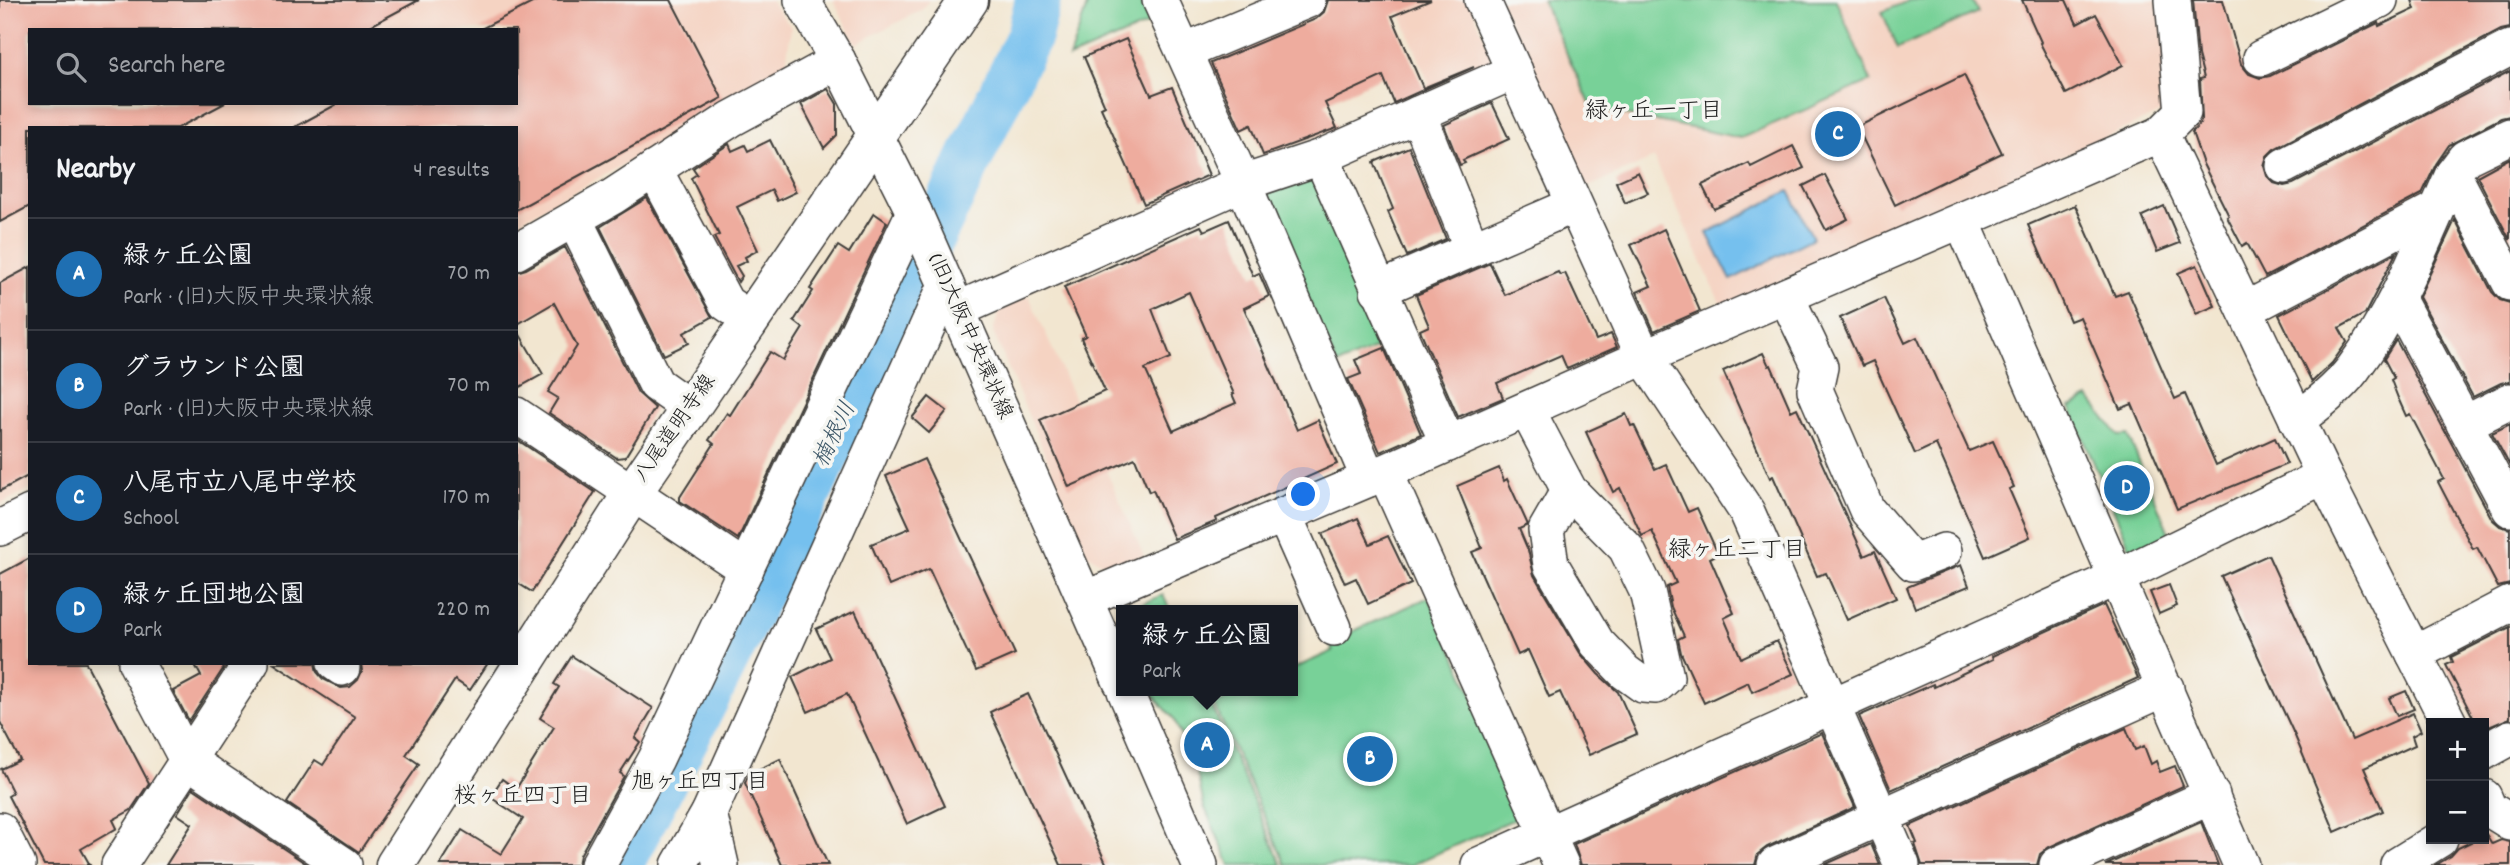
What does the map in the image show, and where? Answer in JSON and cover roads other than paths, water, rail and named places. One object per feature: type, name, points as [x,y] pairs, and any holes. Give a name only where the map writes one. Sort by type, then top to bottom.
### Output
[{"type":"main road","name":"八尾道明寺線","points":[[396,865],[633,492],[969,0]]},
{"type":"street","name":"(旧)大阪中央環状線","points":[[802,0],[838,61],[914,212],[1116,670]]},
{"type":"street","points":[[1160,0],[1377,476],[1554,850]]},
{"type":"street","points":[[1184,52],[1308,0]]},
{"type":"street","points":[[1482,0],[1644,357],[1747,512],[1902,865]]},
{"type":"street","points":[[1085,599],[1377,476],[1644,357],[2161,134],[2183,112],[2174,0]]},
{"type":"street","points":[[2261,58],[2380,0]]},
{"type":"street","points":[[2284,166],[2510,48]]},
{"type":"street","points":[[518,251],[574,219],[731,119],[838,61]]},
{"type":"street","points":[[678,865],[709,813],[914,356],[951,298],[1243,183],[1321,157],[1515,71]]},
{"type":"street","points":[[1418,114],[1472,249]]},
{"type":"street","points":[[2161,134],[2324,476],[2446,718]]},
{"type":"street","points":[[2297,420],[2321,402],[2352,370],[2397,298],[2437,209],[2465,158],[2510,136]]},
{"type":"street","points":[[1321,157],[1448,444]]},
{"type":"street","points":[[654,169],[726,303],[751,320]]},
{"type":"street","points":[[2454,174],[2510,283]]},
{"type":"street","points":[[1378,290],[1574,205]]},
{"type":"street","points":[[2245,310],[2437,209]]},
{"type":"street","points":[[598,865],[656,760],[914,212]]},
{"type":"street","points":[[574,219],[656,384],[690,408]]},
{"type":"street","points":[[1962,221],[2241,865]]},
{"type":"street","points":[[1786,296],[1820,367],[1815,390],[1867,510],[1913,563],[1944,551]]},
{"type":"street","points":[[2397,298],[2510,509]]},
{"type":"street","points":[[914,356],[940,351],[978,358]]},
{"type":"street","points":[[2465,424],[2510,401]]},
{"type":"street","points":[[1527,410],[1569,490],[1626,548],[1647,591],[1666,677],[1656,686],[1643,685],[1625,672],[1597,643],[1551,565],[1546,530],[1569,490]]},
{"type":"street","points":[[518,416],[746,569]]},
{"type":"street","points":[[1479,865],[1554,850],[1831,708],[2118,577],[2324,476]]},
{"type":"street","points":[[0,528],[28,514]]},
{"type":"street","points":[[1284,515],[1334,628]]},
{"type":"street","points":[[2414,654],[2510,604]]},
{"type":"street","points":[[137,665],[187,760],[344,865]]},
{"type":"street","points":[[120,865],[249,665]]},
{"type":"street","points":[[1774,865],[2166,688]]},
{"type":"street","points":[[1127,696],[1200,865]]},
{"type":"street","points":[[2489,749],[2510,738]]},
{"type":"street","points":[[2057,865],[2212,795]]},
{"type":"street","points":[[709,813],[721,865]]},
{"type":"street","points":[[0,830],[18,865]]},
{"type":"water","points":[[1789,191],[1813,238],[1731,280],[1707,233]]},
{"type":"waterway","name":"楠根川","points":[[620,865],[726,660],[879,348],[1029,36],[1038,0]]},
{"type":"place","name":"八尾市立八尾中学校","points":[[1838,134]]},
{"type":"place","name":"緑ヶ丘団地公園","points":[[2127,488]]},
{"type":"place","name":"緑ヶ丘公園","points":[[1207,745]]},
{"type":"place","name":"グラウンド公園","points":[[1370,759]]},
{"type":"district","name":"緑ヶ丘一丁目","points":[[1654,112]]},
{"type":"district","name":"緑ヶ丘二丁目","points":[[1737,551]]},
{"type":"district","name":"旭ヶ丘四丁目","points":[[700,783]]},
{"type":"district","name":"桜ヶ丘四丁目","points":[[523,797]]}]
